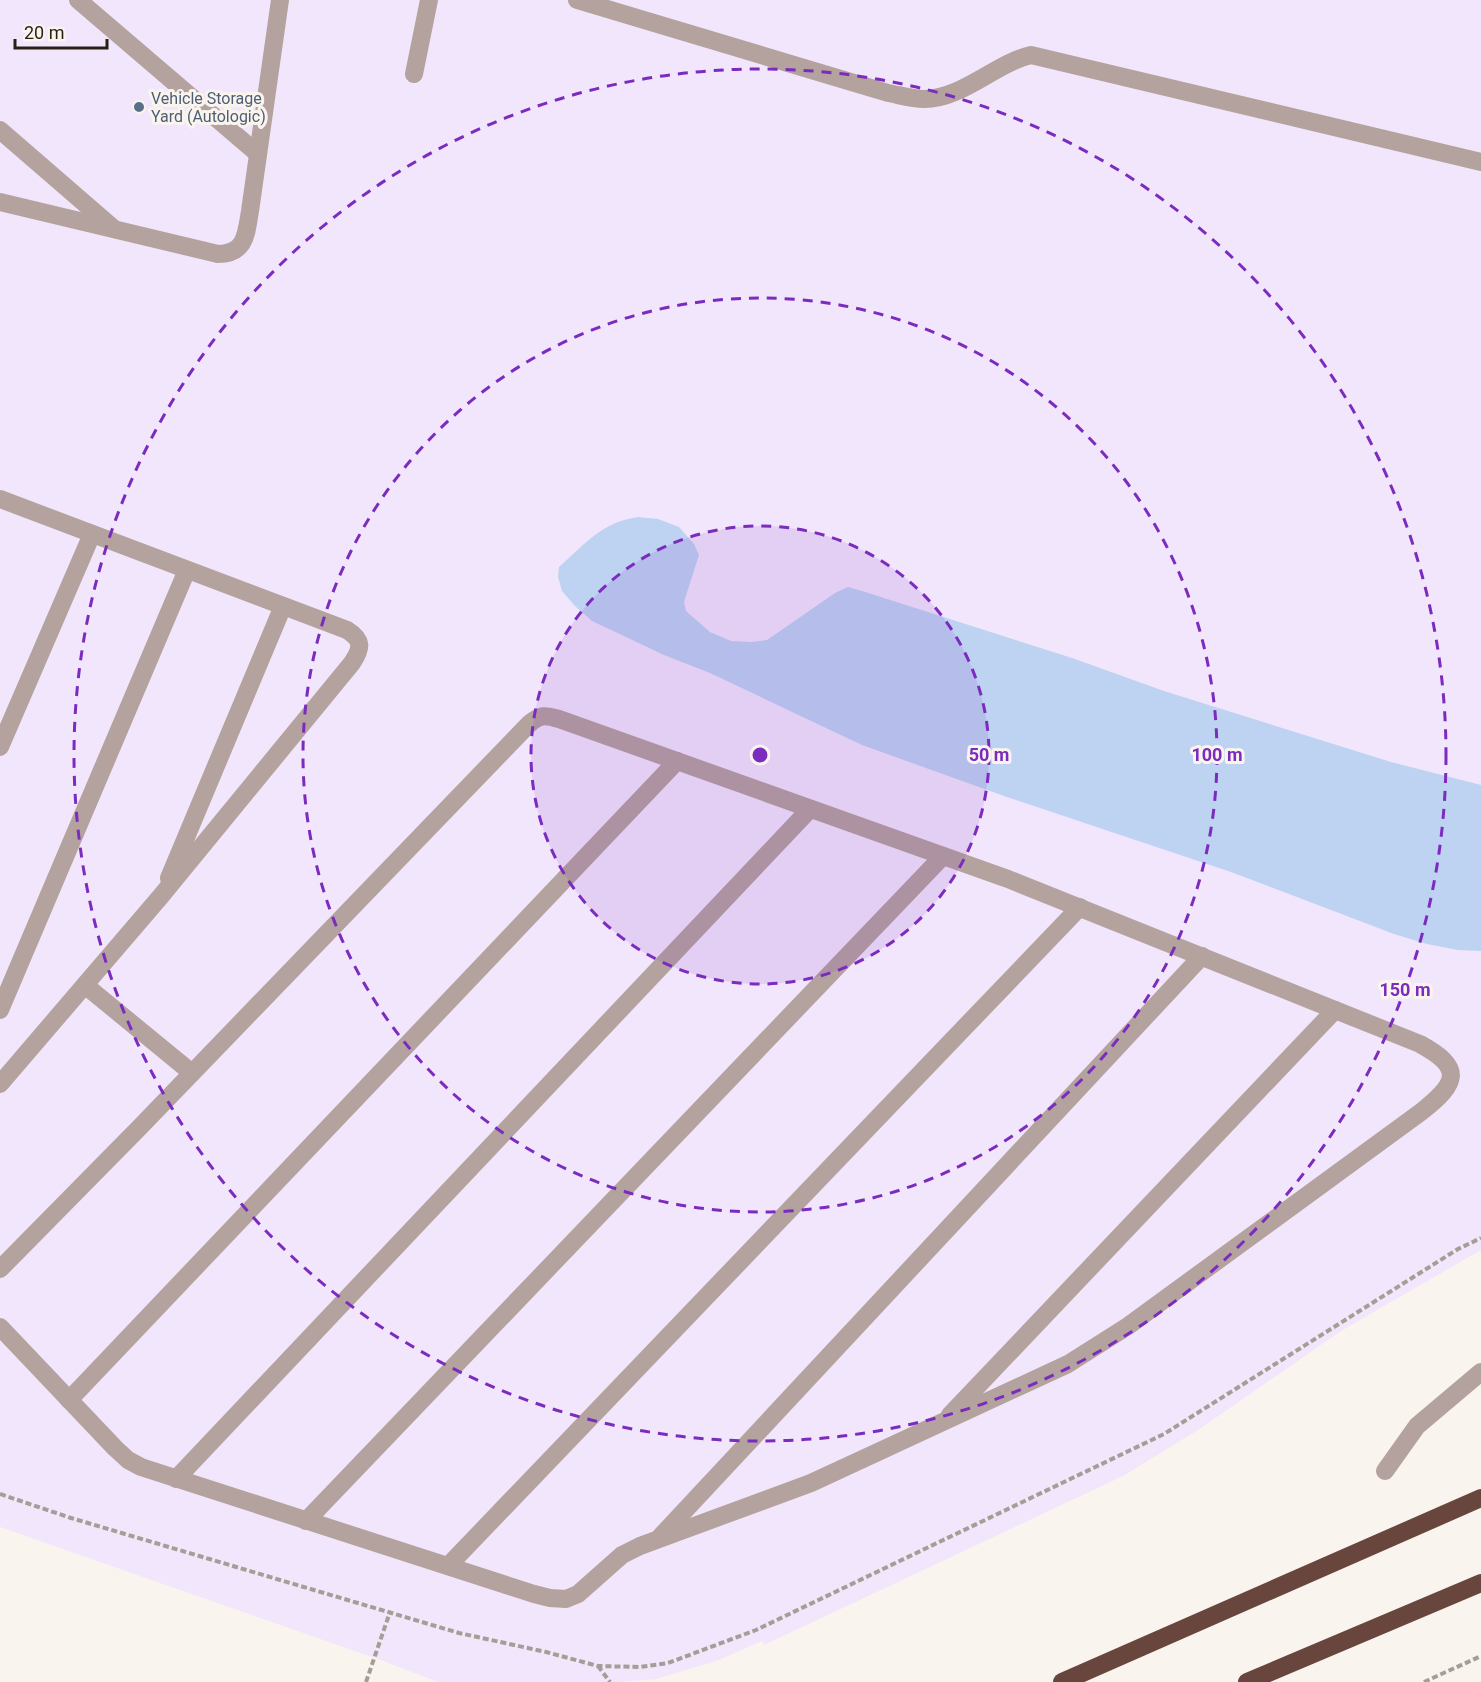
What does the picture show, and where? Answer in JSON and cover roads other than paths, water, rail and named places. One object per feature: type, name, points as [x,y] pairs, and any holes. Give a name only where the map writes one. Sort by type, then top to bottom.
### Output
[{"type":"highway","points":[[1062,1682],[1481,1498]]},
{"type":"highway","points":[[1247,1682],[1481,1583]]},
{"type":"lane","points":[[78,0],[258,154]]},
{"type":"lane","points":[[0,202],[218,254],[228,254],[237,250],[247,228],[280,0]]},
{"type":"lane","points":[[414,74],[429,0]]},
{"type":"lane","points":[[577,0],[888,93],[924,99],[940,97],[1020,58],[1031,55],[1481,162]]},
{"type":"lane","points":[[0,130],[116,230]]},
{"type":"lane","points":[[0,1084],[161,896],[359,653],[359,644],[355,635],[346,630],[1,501]]},
{"type":"lane","points":[[0,747],[92,534]]},
{"type":"lane","points":[[0,1010],[187,570]]},
{"type":"lane","points":[[161,896],[283,606]]},
{"type":"lane","points":[[0,1269],[536,718],[544,715],[1008,879],[1080,907],[1420,1044],[1438,1054],[1448,1065],[1451,1074],[1449,1087],[1421,1112],[1110,1338],[1068,1364],[811,1483],[640,1546],[622,1555],[578,1594],[566,1599],[534,1594],[141,1467],[115,1448],[0,1327]]},
{"type":"lane","points":[[69,1400],[676,761]]},
{"type":"lane","points":[[176,1479],[810,809]]},
{"type":"lane","points":[[306,1521],[943,856]]},
{"type":"lane","points":[[448,1566],[1080,907]]},
{"type":"lane","points":[[657,1539],[1202,956]]},
{"type":"lane","points":[[86,986],[192,1073]]},
{"type":"lane","points":[[943,1423],[1335,1010]]},
{"type":"lane","points":[[1385,1471],[1417,1426],[1481,1372]]},
{"type":"water","points":[[638,517],[658,519],[679,527],[694,544],[699,555],[684,602],[686,611],[710,632],[731,641],[767,640],[835,593],[848,587],[1072,658],[1164,691],[1391,762],[1481,785],[1481,951],[1458,950],[1427,944],[1394,934],[1231,872],[1004,796],[862,745],[710,673],[664,655],[592,621],[562,591],[558,577],[559,567],[604,529]]},
{"type":"place","name":"Vehicle Storage Yard (Autologic)","points":[[139,107]]}]
